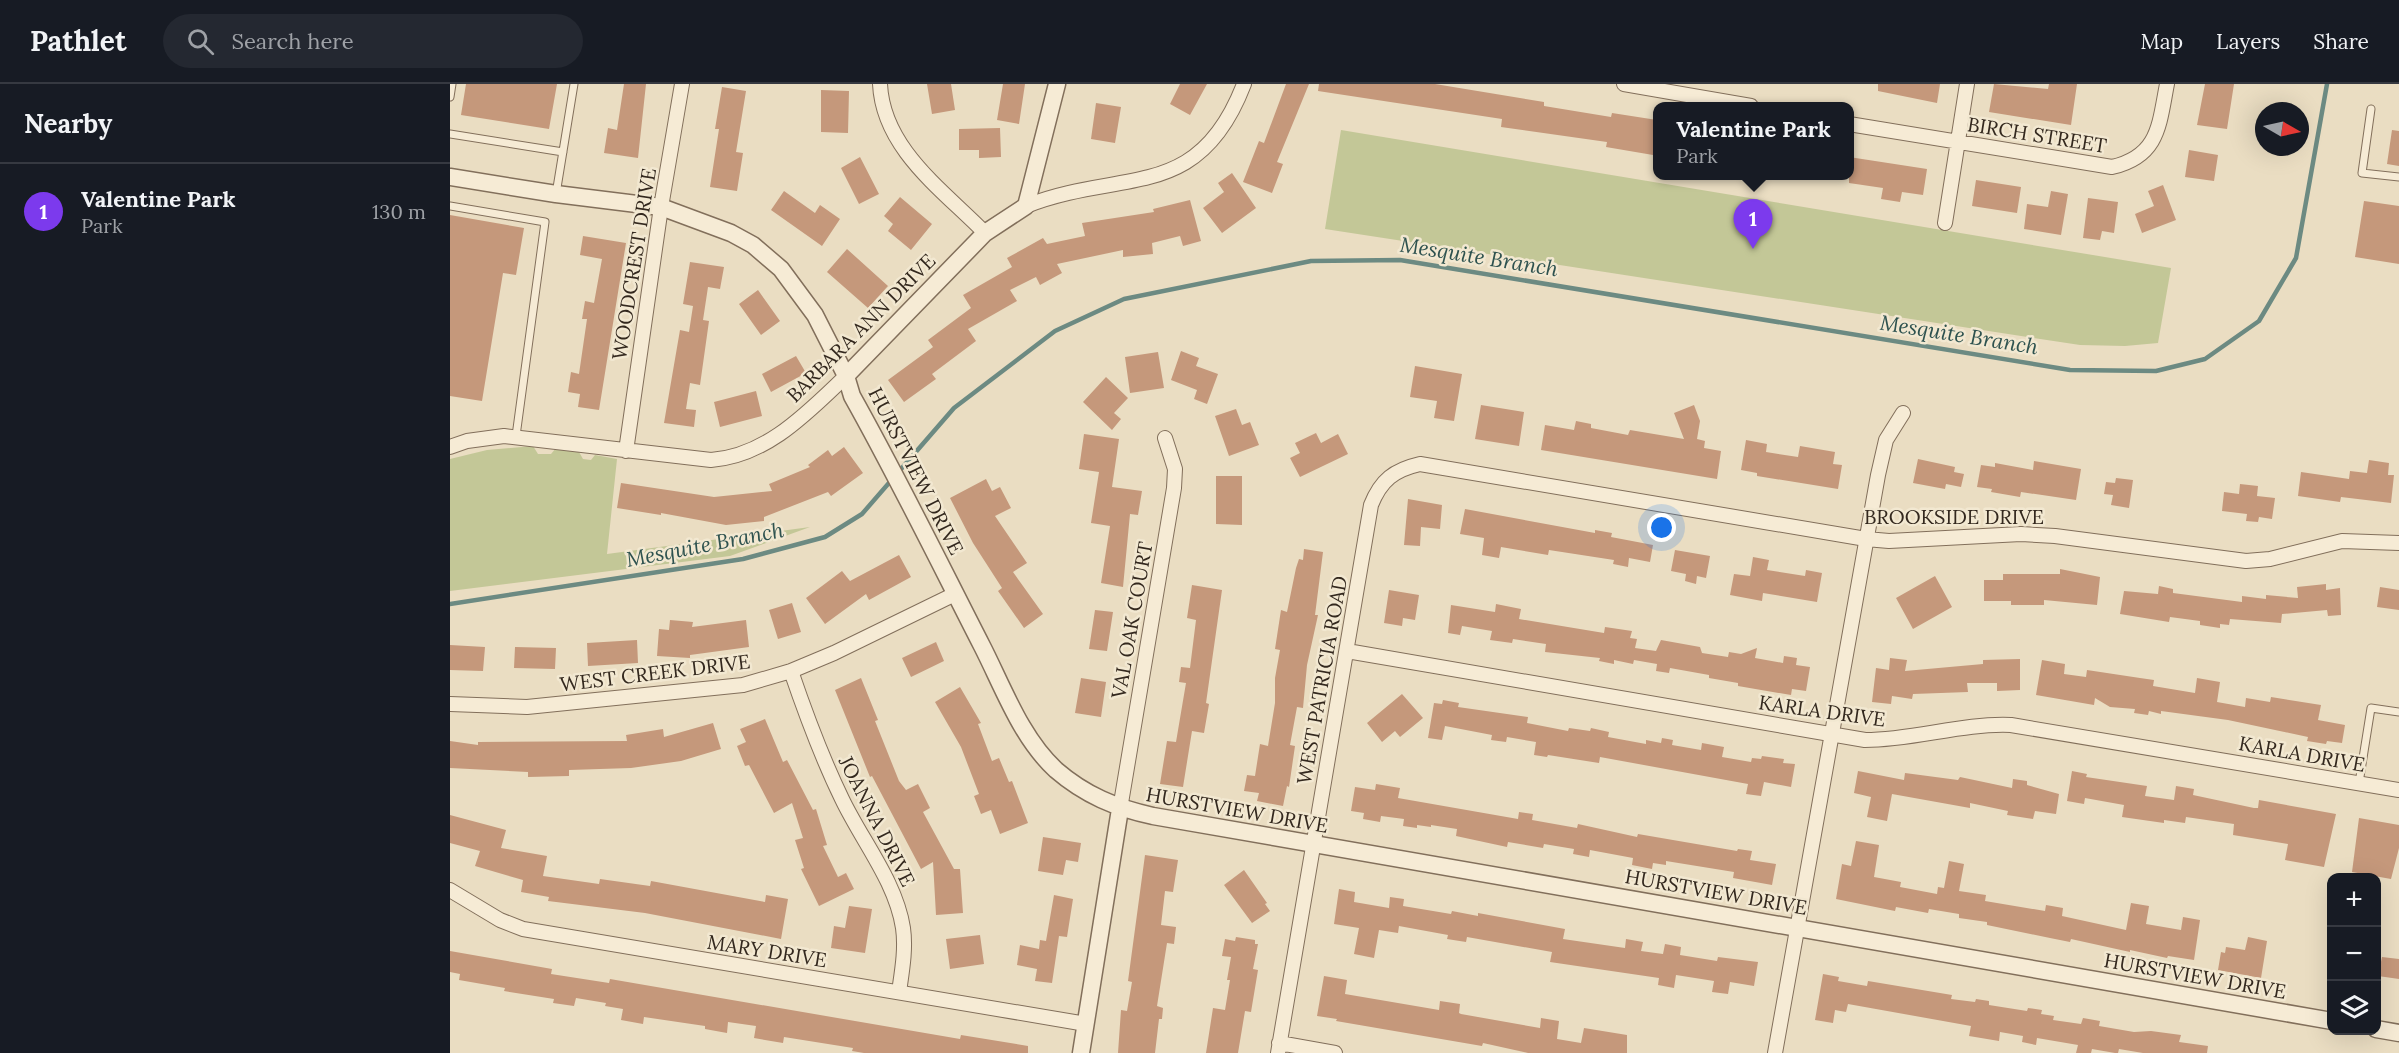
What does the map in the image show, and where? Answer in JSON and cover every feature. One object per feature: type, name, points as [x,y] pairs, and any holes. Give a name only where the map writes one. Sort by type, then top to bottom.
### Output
[{"type":"street","name":"WOODCREST DRIVE","points":[[626,451],[661,207],[682,84]]},
{"type":"street","points":[[880,84],[888,126],[900,147],[985,233]]},
{"type":"street","points":[[1026,206],[1057,84]]},
{"type":"street","name":"BARBARA ANN DRIVE","points":[[450,447],[467,441],[516,436],[626,451],[711,460],[732,459],[777,436],[802,418],[985,233],[1026,206],[1058,193],[1130,183],[1167,172],[1192,159],[1214,140],[1228,122],[1244,84]]},
{"type":"street","points":[[1624,84],[1728,102]]},
{"type":"street","points":[[1945,223],[1967,84]]},
{"type":"street","name":"BIRCH STREET","points":[[1854,124],[2112,167],[2132,162],[2149,148],[2160,121],[2167,84]]},
{"type":"street","name":"HURSTVIEW DRIVE","points":[[450,177],[556,194],[661,207],[731,233],[770,258],[815,315],[846,376],[852,396],[903,488],[1026,732],[1056,770],[1093,797],[1120,809],[1314,846],[1797,927],[2327,1021]]},
{"type":"street","points":[[1775,1053],[1866,539],[1886,440],[1903,413]]},
{"type":"street","name":"VAL OAK COURT","points":[[1120,809],[1174,488],[1175,469],[1165,438]]},
{"type":"street","name":"BROOKSIDE DRIVE","points":[[1377,491],[1386,478],[1401,469],[1420,464],[1866,539],[1900,541],[2021,534],[2055,536],[2246,561],[2270,559],[2342,541],[2399,543]]},
{"type":"street","name":"WEST PATRICIA ROAD","points":[[1279,1048],[1371,505],[1377,491]]},
{"type":"street","name":"WEST CREEK DRIVE","points":[[450,704],[527,707],[743,685],[791,671],[955,594]]},
{"type":"street","name":"KARLA DRIVE","points":[[1347,651],[1865,740],[1890,740],[1959,727],[2011,725],[2399,789]]},
{"type":"street","name":"JOANNA DRIVE","points":[[791,671],[811,729],[838,790],[896,903],[903,929],[903,958],[899,992]]},
{"type":"street","points":[[1081,1053],[1120,809]]},
{"type":"street","name":"MARY DRIVE","points":[[450,890],[500,920],[524,929],[1086,1024]]},
{"type":"street","points":[[2381,1030],[2399,1033]]},
{"type":"street","points":[[1279,1048],[1335,1053]]},
{"type":"lane","points":[[450,97],[452,84]]},
{"type":"lane","points":[[556,194],[574,84]]},
{"type":"lane","points":[[2371,109],[2362,173],[2399,177]]},
{"type":"lane","points":[[450,134],[563,152]]},
{"type":"lane","points":[[450,206],[545,222],[516,436]]},
{"type":"lane","points":[[2359,783],[2371,708],[2399,712]]},
{"type":"green space","points":[[1341,130],[2171,268],[2158,343],[2125,346],[2080,345],[1325,229]]},
{"type":"green space","points":[[533,446],[538,454],[551,454],[556,448],[579,452],[583,459],[591,460],[595,455],[617,459],[607,554],[810,527],[730,556],[450,591],[450,459],[487,450]]},
{"type":"building","points":[[466,84],[557,84],[549,129],[461,115]]},
{"type":"building","points":[[624,84],[646,84],[638,158],[604,153],[608,128],[617,130]]},
{"type":"building","points":[[927,84],[951,84],[955,110],[932,114]]},
{"type":"building","points":[[1003,84],[1025,84],[1019,124],[997,120]]},
{"type":"building","points":[[1180,84],[1207,84],[1190,115],[1170,104]]},
{"type":"building","points":[[1286,84],[1309,84],[1277,162],[1283,164],[1272,193],[1243,182],[1259,141],[1264,143]]},
{"type":"building","points":[[1319,84],[1435,84],[1544,102],[1544,106],[1611,117],[1612,113],[1653,119],[1653,155],[1606,147],[1607,142],[1501,127],[1502,119],[1318,91]]},
{"type":"building","points":[[1878,84],[1940,84],[1937,103],[1878,91]]},
{"type":"building","points":[[1994,84],[2048,89],[2049,84],[2077,84],[2071,125],[1989,112]]},
{"type":"building","points":[[2205,84],[2234,84],[2227,129],[2197,125]]},
{"type":"building","points":[[722,87],[746,91],[736,152],[743,153],[737,191],[710,187],[719,129],[715,129]]},
{"type":"building","points":[[821,90],[849,91],[848,133],[821,132]]},
{"type":"building","points":[[1096,103],[1121,107],[1115,143],[1091,139]]},
{"type":"building","points":[[1000,128],[1001,157],[979,158],[979,150],[959,150],[959,129]]},
{"type":"building","points":[[2392,130],[2399,131],[2399,166],[2387,164]]},
{"type":"building","points":[[2189,150],[2218,155],[2214,181],[2185,177]]},
{"type":"building","points":[[860,157],[879,194],[859,204],[841,168]]},
{"type":"building","points":[[1854,158],[1927,169],[1923,195],[1902,192],[1900,202],[1881,199],[1883,188],[1849,183],[1849,180],[1854,180]]},
{"type":"building","points":[[1232,173],[1256,208],[1222,233],[1203,208],[1224,192],[1218,183]]},
{"type":"building","points":[[1976,180],[2021,187],[2017,213],[1972,206]]},
{"type":"building","points":[[2163,185],[2176,220],[2142,233],[2135,214],[2154,206],[2148,191]]},
{"type":"building","points":[[784,191],[815,213],[820,205],[840,219],[822,246],[771,210]]},
{"type":"building","points":[[2051,191],[2068,194],[2061,235],[2024,229],[2027,204],[2048,207]]},
{"type":"building","points":[[900,197],[932,224],[911,250],[888,231],[893,224],[884,216]]},
{"type":"building","points":[[2088,198],[2118,202],[2114,233],[2102,231],[2100,240],[2083,238]]},
{"type":"building","points":[[1190,200],[1201,241],[1183,246],[1180,236],[1152,243],[1153,254],[1123,257],[1123,250],[1057,264],[1062,273],[1040,285],[1036,277],[1010,290],[1017,301],[968,329],[976,341],[932,374],[936,379],[904,402],[888,380],[933,347],[928,340],[971,308],[963,295],[1012,267],[1007,258],[1043,238],[1047,244],[1085,236],[1082,223],[1154,212],[1153,209]]},
{"type":"building","points":[[2364,201],[2399,206],[2399,264],[2355,257]]},
{"type":"building","points":[[450,215],[524,228],[516,275],[503,273],[482,401],[450,396]]},
{"type":"building","points":[[583,236],[626,243],[599,410],[578,407],[580,394],[568,392],[571,372],[579,374],[587,319],[582,319],[585,301],[594,303],[602,259],[580,255]]},
{"type":"building","points":[[847,249],[888,286],[868,308],[827,272]]},
{"type":"building","points":[[690,262],[724,267],[720,289],[708,287],[703,320],[709,321],[700,385],[690,383],[686,409],[696,410],[694,427],[664,423],[680,330],[689,332],[693,306],[683,304]]},
{"type":"building","points":[[758,290],[780,321],[761,335],[739,304]]},
{"type":"building","points":[[1181,351],[1199,358],[1196,366],[1218,374],[1207,404],[1194,399],[1197,390],[1171,380]]},
{"type":"building","points":[[1158,352],[1164,388],[1130,393],[1125,357]]},
{"type":"building","points":[[796,356],[806,373],[771,392],[762,374]]},
{"type":"building","points":[[1415,366],[1462,374],[1454,421],[1434,418],[1437,401],[1410,397]]},
{"type":"building","points":[[1106,377],[1128,398],[1114,413],[1121,419],[1112,430],[1083,402]]},
{"type":"building","points":[[756,391],[762,416],[720,427],[714,402]]},
{"type":"building","points":[[1481,405],[1524,412],[1519,446],[1475,439]]},
{"type":"building","points":[[1694,405],[1700,421],[1697,439],[1705,441],[1704,448],[1721,451],[1717,479],[1541,450],[1545,425],[1574,430],[1576,421],[1591,424],[1591,428],[1628,435],[1630,430],[1684,439],[1674,413]]},
{"type":"building","points":[[1236,409],[1242,425],[1250,422],[1259,445],[1229,456],[1215,416]]},
{"type":"building","points":[[1316,433],[1321,443],[1338,434],[1348,454],[1300,477],[1290,458],[1300,453],[1295,443]]},
{"type":"building","points":[[1084,434],[1119,439],[1112,487],[1142,491],[1138,515],[1130,514],[1123,587],[1101,583],[1110,526],[1091,523],[1099,472],[1079,469]]},
{"type":"building","points":[[1746,440],[1767,444],[1766,452],[1798,457],[1800,446],[1835,452],[1833,464],[1842,465],[1838,489],[1757,476],[1757,473],[1741,470]]},
{"type":"building","points":[[844,447],[863,473],[831,496],[828,492],[764,517],[764,521],[726,525],[661,513],[661,515],[617,508],[621,483],[714,497],[772,491],[769,484],[810,467],[808,465],[828,450],[832,456]]},
{"type":"building","points":[[1918,459],[1955,467],[1954,472],[1964,474],[1961,487],[1946,484],[1945,489],[1913,483]]},
{"type":"building","points":[[2369,460],[2389,463],[2388,475],[2394,475],[2391,503],[2341,497],[2340,502],[2298,496],[2301,472],[2349,479],[2350,471],[2367,473]]},
{"type":"building","points":[[2034,461],[2081,469],[2076,500],[2021,492],[2020,497],[1977,487],[1981,465],[1995,467],[1995,463],[2033,470]]},
{"type":"building","points":[[1216,476],[1242,476],[1242,525],[1216,524]]},
{"type":"building","points":[[2116,478],[2133,480],[2129,508],[2111,505],[2113,495],[2104,494],[2106,482],[2115,483]]},
{"type":"building","points":[[986,479],[992,491],[1000,487],[1011,508],[995,516],[1027,563],[1013,572],[1043,614],[1024,628],[998,591],[1002,588],[973,543],[950,498]]},
{"type":"building","points":[[2240,484],[2258,486],[2257,496],[2275,498],[2272,519],[2259,517],[2258,522],[2246,521],[2247,514],[2222,511],[2224,492],[2239,494]]},
{"type":"building","points":[[1408,499],[1442,505],[1440,529],[1421,527],[1420,546],[1404,545]]},
{"type":"building","points":[[1465,509],[1595,533],[1595,530],[1612,533],[1611,537],[1653,545],[1650,562],[1629,558],[1628,567],[1613,564],[1614,560],[1549,550],[1548,555],[1501,547],[1499,558],[1482,555],[1484,538],[1460,534]]},
{"type":"building","points":[[1304,549],[1323,552],[1315,615],[1318,615],[1307,665],[1303,708],[1297,707],[1290,745],[1295,746],[1289,787],[1287,786],[1283,806],[1257,801],[1259,793],[1244,791],[1247,775],[1255,776],[1260,744],[1268,746],[1275,703],[1275,678],[1280,650],[1275,649],[1281,610],[1287,612],[1296,568],[1299,559],[1303,560]]},
{"type":"building","points":[[1675,550],[1710,556],[1706,578],[1697,576],[1696,584],[1685,581],[1686,574],[1671,571]]},
{"type":"building","points":[[899,555],[911,577],[869,600],[866,594],[825,624],[806,598],[842,571],[850,581]]},
{"type":"building","points":[[1753,557],[1769,560],[1767,570],[1805,576],[1806,570],[1822,573],[1817,602],[1763,593],[1762,601],[1730,595],[1734,574],[1750,576]]},
{"type":"building","points":[[2060,569],[2100,577],[2097,605],[2044,600],[2044,605],[2011,605],[2011,601],[1984,601],[1984,580],[2003,580],[2003,574],[2060,574]]},
{"type":"building","points":[[1935,576],[1952,607],[1913,629],[1896,598]]},
{"type":"building","points":[[2326,584],[2326,590],[2340,588],[2341,615],[2328,616],[2327,610],[2282,614],[2281,623],[2230,619],[2229,625],[2220,624],[2220,628],[2200,625],[2200,621],[2170,617],[2169,622],[2120,614],[2124,591],[2158,594],[2159,586],[2173,589],[2173,593],[2242,602],[2242,596],[2266,599],[2266,595],[2298,598],[2297,587]]},
{"type":"building","points":[[1192,585],[1222,590],[1204,733],[1192,731],[1183,787],[1160,784],[1167,741],[1176,742],[1186,683],[1179,682],[1181,667],[1190,668],[1196,620],[1187,618]]},
{"type":"building","points":[[2380,587],[2399,590],[2399,610],[2377,607]]},
{"type":"building","points":[[1389,590],[1419,595],[1415,620],[1403,618],[1402,626],[1384,623]]},
{"type":"building","points":[[792,603],[801,632],[778,639],[769,610]]},
{"type":"building","points":[[1496,604],[1521,609],[1519,619],[1604,633],[1605,627],[1632,631],[1630,638],[1637,639],[1635,648],[1656,651],[1661,640],[1700,647],[1702,653],[1728,657],[1729,652],[1741,654],[1757,648],[1755,658],[1783,663],[1784,656],[1797,658],[1796,665],[1810,667],[1806,691],[1792,689],[1791,695],[1738,686],[1738,683],[1709,678],[1709,675],[1670,668],[1669,673],[1656,671],[1657,664],[1634,660],[1633,664],[1614,660],[1614,664],[1599,661],[1600,658],[1545,652],[1546,644],[1513,639],[1512,643],[1490,640],[1492,631],[1462,626],[1460,635],[1448,633],[1451,605],[1495,612]]},
{"type":"building","points":[[1095,610],[1113,612],[1107,651],[1089,649]]},
{"type":"building","points":[[670,620],[693,622],[692,627],[746,620],[749,647],[690,655],[690,658],[657,656],[659,629],[669,630]]},
{"type":"building","points":[[637,640],[638,663],[588,666],[587,643]]},
{"type":"building","points":[[936,642],[944,661],[911,677],[902,658]]},
{"type":"building","points":[[450,645],[485,647],[483,671],[450,670]]},
{"type":"building","points":[[515,647],[556,648],[555,669],[514,668]]},
{"type":"building","points":[[1890,658],[1907,660],[1905,671],[1983,664],[1983,660],[2020,659],[2020,690],[1997,691],[1997,683],[1967,683],[1968,692],[1913,694],[1912,699],[1892,696],[1891,704],[1872,702],[1876,668],[1889,670]]},
{"type":"building","points":[[2042,660],[2065,664],[2064,674],[2086,677],[2087,670],[2154,680],[2153,686],[2195,693],[2197,678],[2220,682],[2217,702],[2245,707],[2246,698],[2270,702],[2271,697],[2321,705],[2318,720],[2345,725],[2342,743],[2327,741],[2326,744],[2307,741],[2308,737],[2228,720],[2161,711],[2161,714],[2149,711],[2148,715],[2134,713],[2135,709],[2110,707],[2095,698],[2094,705],[2036,695]]},
{"type":"building","points":[[861,678],[899,781],[906,790],[918,784],[930,808],[923,812],[954,869],[960,869],[963,913],[936,915],[933,862],[921,869],[872,776],[870,777],[835,690]]},
{"type":"building","points":[[1081,678],[1106,682],[1101,717],[1075,713]]},
{"type":"building","points":[[960,687],[981,723],[978,724],[992,761],[999,758],[1009,782],[1012,781],[1028,823],[1000,834],[991,810],[981,814],[974,796],[979,794],[961,747],[935,702]]},
{"type":"building","points":[[1402,694],[1423,718],[1400,737],[1395,731],[1382,742],[1367,723]]},
{"type":"building","points":[[1443,700],[1459,703],[1458,707],[1528,717],[1527,723],[1568,731],[1569,728],[1590,731],[1591,728],[1609,732],[1608,737],[1646,744],[1646,740],[1661,743],[1662,738],[1673,740],[1672,745],[1701,750],[1702,743],[1724,747],[1722,757],[1751,762],[1752,758],[1761,759],[1762,756],[1784,759],[1783,763],[1795,764],[1791,787],[1764,782],[1761,796],[1746,794],[1748,784],[1600,757],[1599,763],[1534,755],[1536,742],[1507,737],[1506,742],[1491,740],[1492,735],[1445,726],[1442,740],[1428,738],[1434,703],[1442,704]]},
{"type":"building","points":[[765,719],[783,762],[787,760],[813,810],[816,809],[827,845],[823,846],[838,877],[846,873],[854,889],[819,906],[801,869],[804,868],[795,840],[803,838],[792,803],[774,813],[749,765],[745,766],[737,746],[746,742],[740,729]]},
{"type":"building","points":[[713,723],[721,749],[681,761],[631,768],[569,770],[569,776],[528,777],[528,772],[450,768],[450,741],[478,745],[478,742],[627,741],[626,735],[663,729],[664,737]]},
{"type":"building","points":[[1858,771],[1904,780],[1905,773],[1958,780],[1960,777],[2012,788],[2013,779],[2027,781],[2027,785],[2059,794],[2056,814],[2035,811],[2033,819],[2007,815],[2008,811],[1970,803],[1970,808],[1892,794],[1887,821],[1867,817],[1871,797],[1854,793]]},
{"type":"building","points":[[2072,771],[2087,774],[2086,777],[2147,786],[2145,796],[2174,800],[2176,786],[2194,789],[2193,795],[2254,808],[2258,808],[2259,800],[2336,814],[2324,867],[2285,860],[2288,844],[2233,835],[2234,824],[2186,817],[2185,823],[2164,820],[2164,823],[2122,817],[2124,805],[2085,798],[2084,804],[2067,801]]},
{"type":"building","points":[[1376,784],[1400,788],[1398,798],[1518,819],[1519,812],[1533,814],[1532,820],[1577,828],[1578,824],[1637,837],[1638,834],[1737,851],[1738,849],[1752,851],[1750,860],[1776,864],[1772,885],[1733,878],[1734,872],[1666,861],[1666,865],[1653,863],[1652,869],[1632,865],[1633,858],[1590,850],[1589,857],[1573,854],[1574,849],[1544,844],[1543,848],[1508,842],[1507,847],[1456,836],[1457,829],[1431,825],[1431,827],[1417,825],[1417,828],[1403,826],[1404,819],[1381,816],[1380,822],[1363,819],[1364,813],[1351,811],[1355,787],[1375,790]]},
{"type":"building","points":[[450,815],[506,830],[501,848],[547,856],[543,876],[599,884],[600,879],[650,886],[651,881],[765,902],[766,895],[788,899],[781,939],[645,913],[548,901],[549,897],[521,892],[523,880],[475,866],[480,851],[450,843]]},
{"type":"building","points":[[2359,818],[2399,825],[2399,848],[2391,879],[2381,877],[2381,873],[2352,872]]},
{"type":"building","points":[[1043,837],[1081,843],[1078,862],[1066,860],[1063,875],[1038,871]]},
{"type":"building","points":[[1856,841],[1879,845],[1874,877],[1901,882],[1900,887],[1937,894],[1938,887],[1944,888],[1949,861],[1964,864],[1959,891],[1986,895],[1985,901],[2045,911],[2046,905],[2063,908],[2062,916],[2126,930],[2131,903],[2149,906],[2146,924],[2181,930],[2183,917],[2200,920],[2194,960],[2168,956],[2167,958],[2130,950],[2130,952],[2071,939],[2070,942],[1987,925],[1987,922],[1959,918],[1959,914],[1929,909],[1928,913],[1896,907],[1895,911],[1836,899],[1842,864],[1851,866]]},
{"type":"building","points":[[1145,855],[1178,860],[1173,892],[1165,891],[1161,925],[1176,927],[1174,944],[1167,943],[1157,1006],[1163,1008],[1162,1019],[1159,1019],[1155,1053],[1118,1053],[1121,1010],[1127,1011],[1132,982],[1128,981]]},
{"type":"building","points":[[1244,870],[1270,911],[1252,923],[1224,885]]},
{"type":"building","points":[[1339,889],[1355,892],[1354,902],[1389,908],[1390,897],[1404,899],[1403,906],[1451,914],[1452,911],[1478,916],[1478,913],[1565,929],[1563,939],[1625,948],[1626,939],[1643,942],[1641,951],[1663,954],[1665,944],[1681,947],[1680,955],[1717,961],[1718,957],[1758,962],[1754,986],[1730,982],[1728,994],[1712,992],[1714,981],[1676,975],[1674,988],[1658,985],[1659,978],[1550,962],[1552,952],[1467,937],[1466,942],[1447,939],[1448,935],[1399,926],[1398,933],[1379,930],[1374,958],[1354,954],[1359,928],[1334,924]]},
{"type":"building","points":[[1054,895],[1073,899],[1067,937],[1059,936],[1052,983],[1035,981],[1037,969],[1017,965],[1020,945],[1039,949],[1040,940],[1046,941]]},
{"type":"building","points":[[849,906],[872,909],[865,953],[831,948],[834,926],[845,928]]},
{"type":"building","points":[[980,935],[984,964],[950,969],[946,939]]},
{"type":"building","points":[[1236,937],[1255,940],[1255,944],[1258,944],[1253,969],[1258,970],[1251,1012],[1245,1011],[1238,1053],[1206,1053],[1213,1008],[1225,1010],[1230,980],[1227,980],[1231,957],[1222,956],[1225,939],[1235,941]]},
{"type":"building","points":[[2248,937],[2267,941],[2261,978],[2218,970],[2221,952],[2225,953],[2226,947],[2245,950]]},
{"type":"building","points":[[450,951],[552,969],[551,974],[609,983],[610,979],[960,1039],[961,1035],[1028,1046],[1028,1053],[864,1053],[852,1051],[853,1048],[784,1037],[783,1043],[754,1038],[756,1026],[728,1022],[727,1033],[705,1029],[705,1026],[644,1017],[643,1024],[621,1020],[623,1009],[605,1006],[606,1003],[576,998],[574,1006],[553,1003],[554,999],[504,991],[505,988],[459,980],[460,974],[450,972]]},
{"type":"building","points":[[2382,957],[2399,959],[2399,979],[2381,976]]},
{"type":"building","points":[[1823,974],[1839,977],[1838,981],[1867,986],[1868,981],[1952,995],[1951,999],[1975,1002],[1976,999],[1989,1001],[1989,1005],[2027,1011],[2028,1008],[2042,1010],[2041,1014],[2054,1016],[2053,1020],[2081,1024],[2083,1018],[2100,1021],[2099,1026],[2134,1032],[2151,1031],[2181,1035],[2179,1042],[2208,1046],[2207,1053],[2143,1053],[2119,1049],[2118,1053],[2115,1053],[2092,1049],[2091,1053],[2076,1053],[2078,1045],[2037,1038],[2036,1045],[2022,1042],[2023,1036],[2000,1032],[1999,1041],[1969,1036],[1971,1026],[1848,1004],[1846,1012],[1835,1010],[1833,1023],[1815,1020]]},
{"type":"building","points":[[1324,976],[1347,980],[1345,994],[1439,1010],[1440,1001],[1460,1004],[1459,1013],[1461,1014],[1540,1028],[1541,1018],[1559,1021],[1557,1039],[1581,1043],[1584,1028],[1627,1035],[1627,1053],[1528,1053],[1483,1043],[1482,1046],[1336,1021],[1337,1019],[1317,1016]]},
{"type":"waterway","name":"Mesquite Branch","points":[[450,604],[743,559],[825,537],[862,514],[954,408],[1055,331],[1124,299],[1311,261],[1400,260],[2070,370],[2156,371],[2205,359],[2259,321],[2296,258],[2327,84]]},
{"type":"place","name":"Valentine Park","points":[[1753,249]]}]
